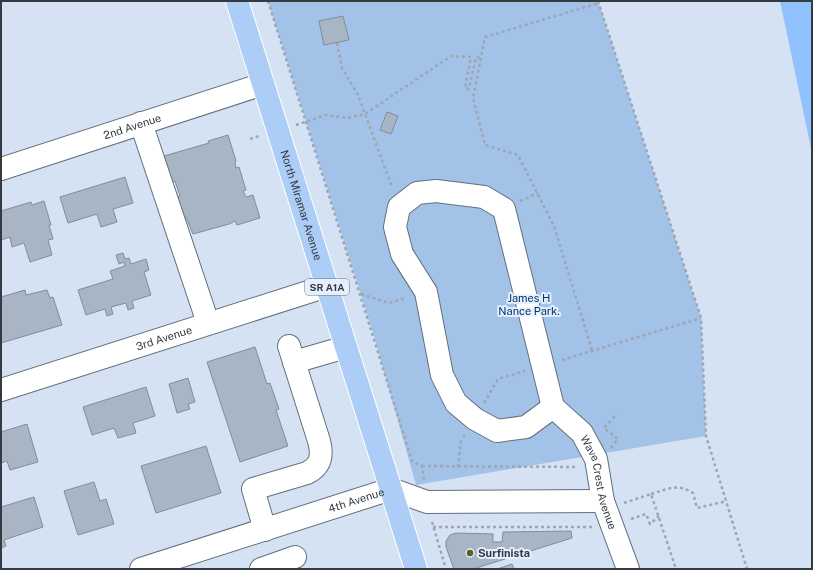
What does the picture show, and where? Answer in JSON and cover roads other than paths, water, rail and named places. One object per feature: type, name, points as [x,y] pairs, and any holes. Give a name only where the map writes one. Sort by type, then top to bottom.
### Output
[{"type":"main road","name":"North Miramar Avenue","points":[[237,1],[416,569]]},
{"type":"street","name":"2nd Avenue","points":[[1,169],[264,84]]},
{"type":"street","points":[[142,123],[208,323]]},
{"type":"street","points":[[436,190],[484,197],[504,209],[553,407],[526,427],[497,431],[475,419],[456,403],[442,375],[426,292],[402,254],[395,227],[399,207],[417,194],[436,190]]},
{"type":"street","name":"3rd Avenue","points":[[1,390],[327,286]]},
{"type":"street","points":[[265,530],[253,489],[307,473],[315,469],[322,457],[319,441],[292,354],[346,347]]},
{"type":"street","name":"Wave Crest Avenue","points":[[553,407],[582,433],[596,459],[607,511],[628,569]]},
{"type":"street","name":"4th Avenue","points":[[140,569],[391,489],[427,502],[607,511]]},
{"type":"street","points":[[261,569],[295,557]]},
{"type":"place","name":"Surfinista","points":[[470,553]]},
{"type":"park label","name":"James H Nance Park.","points":[[529,304]]}]
